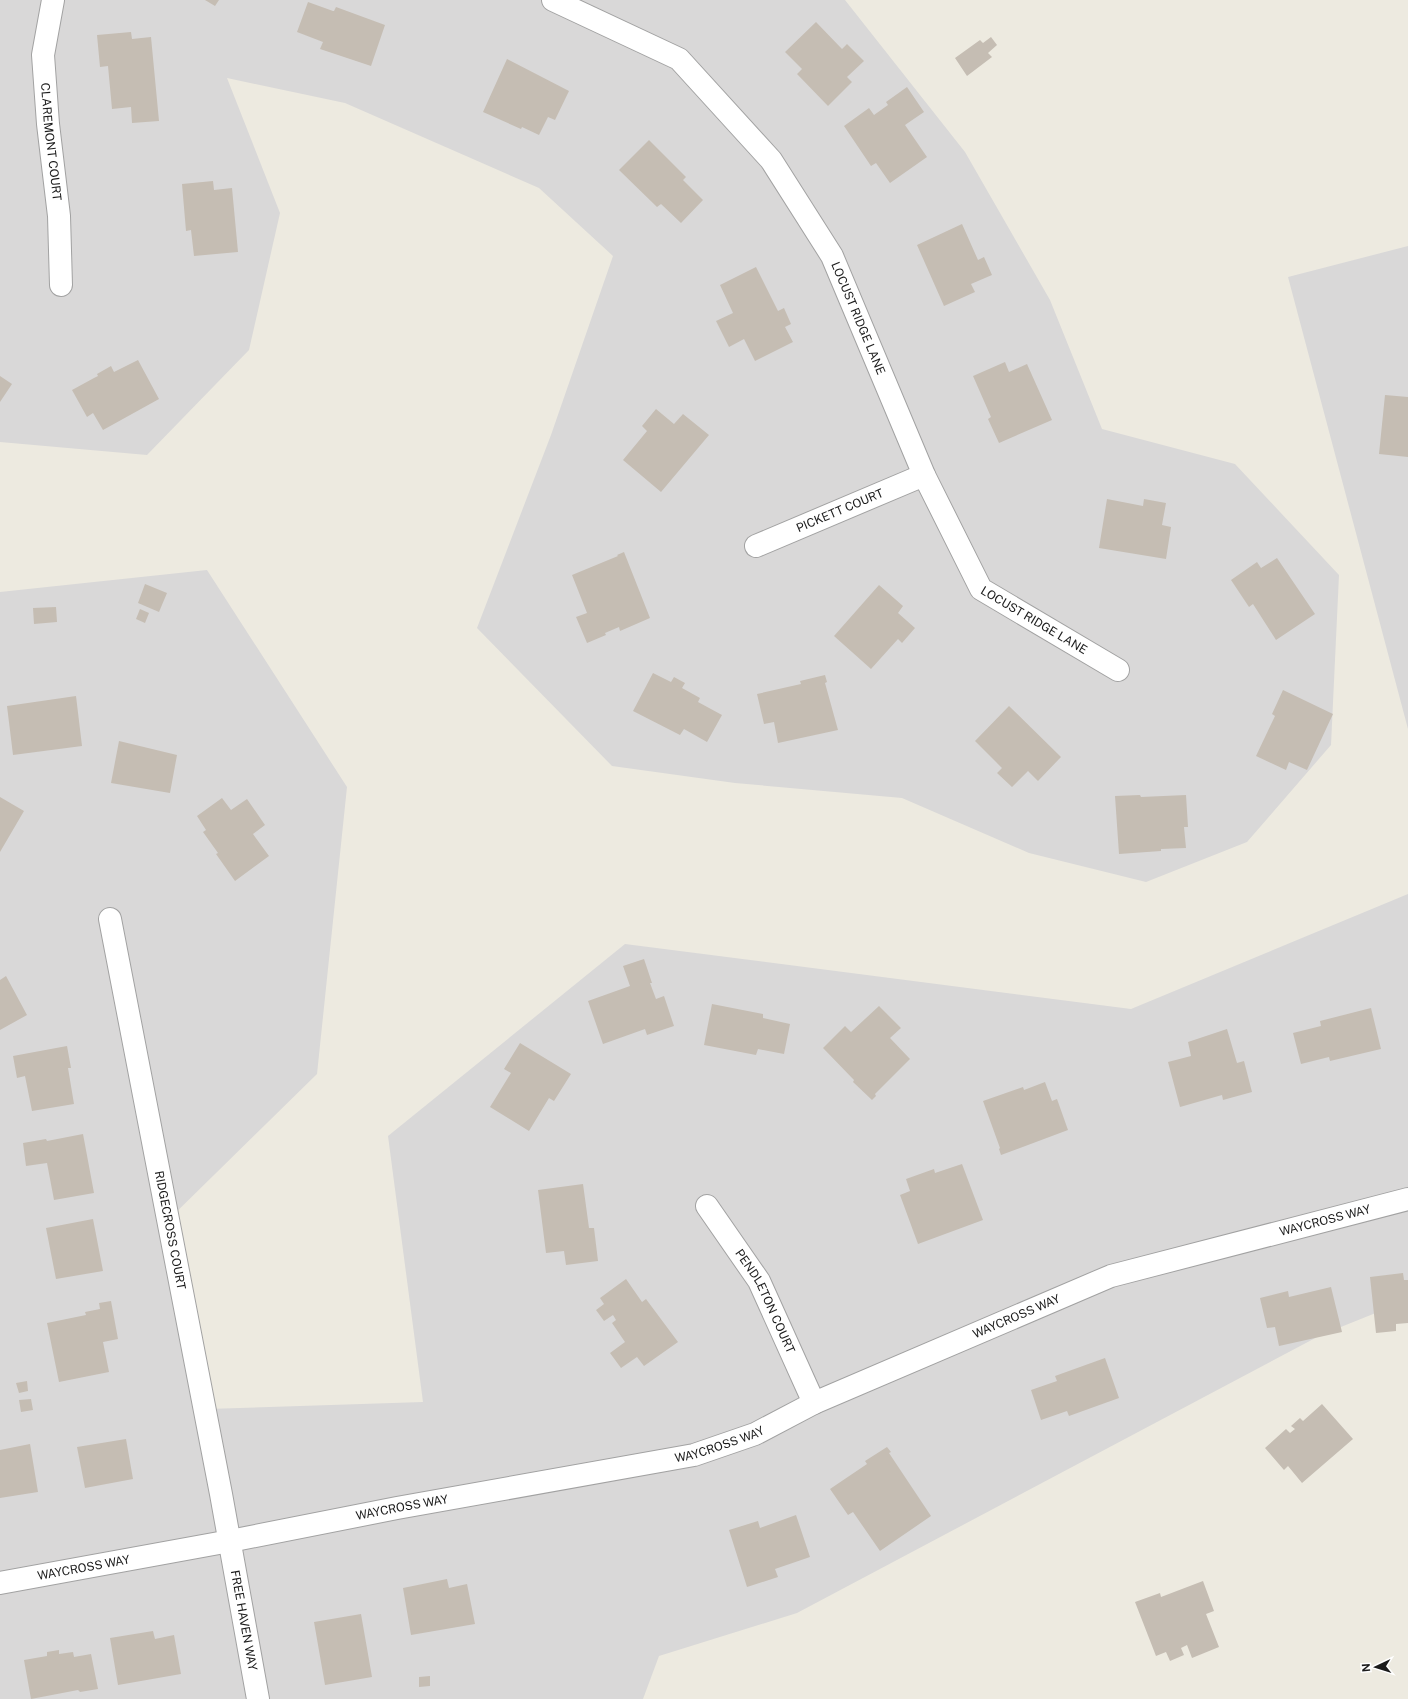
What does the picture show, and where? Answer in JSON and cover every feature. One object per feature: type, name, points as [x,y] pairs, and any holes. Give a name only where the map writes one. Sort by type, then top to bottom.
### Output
[{"type":"street","name":"CLAREMONT COURT","points":[[53,0],[43,55],[48,124],[58,216],[61,285]]},
{"type":"street","name":"LOCUST RIDGE LANE","points":[[552,0],[678,59],[771,160],[832,256],[924,474],[981,589],[1118,670]]},
{"type":"street","name":"PICKETT COURT","points":[[756,546],[924,474]]},
{"type":"street","name":"RIDGECROSS COURT","points":[[110,919],[230,1541]]},
{"type":"street","name":"WAYCROSS WAY","points":[[0,1583],[230,1541],[397,1508],[694,1455],[755,1434],[814,1403],[1111,1276],[1408,1199]]},
{"type":"street","name":"PENDLETON COURT","points":[[707,1206],[759,1281],[814,1403]]},
{"type":"street","name":"FREE HAVEN WAY","points":[[230,1541],[258,1699]]},
{"type":"shaded area","points":[[0,0],[845,0],[965,152],[1050,300],[1102,429],[1235,464],[1339,575],[1331,745],[1247,842],[1146,882],[1029,853],[902,798],[735,783],[612,766],[477,628],[551,435],[613,256],[539,188],[345,103],[227,78],[280,213],[249,350],[147,455],[0,442]]},
{"type":"shaded area","points":[[1408,246],[1408,729],[1288,277]]},
{"type":"shaded area","points":[[207,570],[347,787],[317,1074],[160,1228],[207,1409],[423,1402],[388,1136],[625,944],[1131,1009],[1408,894],[1408,1300],[1321,1335],[797,1613],[659,1656],[643,1699],[0,1699],[0,592]]},
{"type":"building","points":[[205,0],[219,0],[215,6]]},
{"type":"building","points":[[308,2],[333,11],[336,7],[385,25],[371,66],[320,49],[323,42],[297,32]]},
{"type":"building","points":[[816,22],[842,49],[847,44],[864,61],[847,77],[852,82],[828,106],[797,74],[802,69],[785,52]]},
{"type":"building","points":[[131,32],[132,39],[151,37],[159,121],[132,123],[131,107],[112,109],[108,66],[100,67],[97,35]]},
{"type":"building","points":[[991,37],[997,45],[988,53],[992,57],[967,76],[955,58],[980,40],[983,43]]},
{"type":"building","points":[[507,59],[569,91],[555,120],[548,117],[539,135],[522,127],[521,129],[483,112]]},
{"type":"building","points":[[907,87],[924,112],[905,125],[927,157],[890,183],[876,163],[871,166],[844,126],[869,108],[874,115],[888,105],[886,102]]},
{"type":"building","points":[[649,140],[686,177],[683,180],[703,200],[681,223],[661,204],[657,207],[619,170]]},
{"type":"building","points":[[213,181],[214,190],[232,188],[238,252],[194,256],[191,230],[186,231],[182,184]]},
{"type":"building","points":[[962,224],[978,260],[984,257],[992,275],[971,284],[975,292],[944,306],[917,245]]},
{"type":"building","points":[[756,267],[778,311],[784,308],[791,324],[785,327],[793,342],[755,361],[744,339],[729,347],[716,321],[733,313],[720,285]]},
{"type":"building","points":[[138,360],[159,399],[103,430],[93,413],[87,417],[72,390],[98,376],[97,374],[111,366],[114,372]]},
{"type":"building","points":[[1005,362],[1009,372],[1027,364],[1052,420],[999,443],[988,419],[991,417],[973,376]]},
{"type":"building","points":[[0,376],[12,384],[0,402]]},
{"type":"building","points":[[1385,395],[1408,397],[1408,457],[1379,454]]},
{"type":"building","points":[[656,409],[674,424],[683,414],[709,435],[661,492],[623,460],[647,431],[642,426]]},
{"type":"building","points":[[1107,499],[1143,506],[1144,499],[1166,503],[1162,525],[1171,527],[1166,559],[1099,548]]},
{"type":"building","points":[[624,552],[650,618],[620,631],[619,627],[605,633],[606,635],[587,643],[576,617],[587,613],[572,575],[618,556],[617,555]]},
{"type":"building","points":[[1277,558],[1315,614],[1276,640],[1253,604],[1249,607],[1231,580],[1257,562],[1261,568]]},
{"type":"building","points":[[145,584],[167,593],[159,612],[138,603]]},
{"type":"building","points":[[879,585],[903,606],[898,613],[915,628],[902,643],[898,639],[871,669],[834,636]]},
{"type":"building","points":[[56,607],[57,622],[34,624],[33,608]]},
{"type":"building","points":[[140,609],[149,613],[145,623],[136,619]]},
{"type":"building","points":[[653,673],[671,682],[674,677],[685,683],[682,688],[700,698],[698,702],[722,715],[707,742],[684,729],[680,735],[633,711]]},
{"type":"building","points":[[825,675],[827,682],[825,683],[838,730],[778,743],[774,722],[764,724],[757,694],[801,684],[800,681]]},
{"type":"building","points":[[1283,690],[1333,714],[1307,770],[1289,762],[1286,770],[1256,756],[1275,716],[1272,714]]},
{"type":"building","points":[[76,696],[82,746],[13,755],[7,706]]},
{"type":"building","points":[[1009,706],[1061,757],[1038,781],[1028,771],[1012,787],[997,773],[1002,768],[975,741]]},
{"type":"building","points":[[119,741],[177,755],[170,793],[111,783]]},
{"type":"building","points":[[1140,795],[1141,797],[1186,795],[1188,827],[1184,827],[1186,848],[1161,849],[1161,851],[1119,854],[1115,796]]},
{"type":"building","points":[[0,797],[24,811],[0,852]]},
{"type":"building","points":[[222,798],[231,810],[247,799],[265,825],[253,834],[269,856],[235,881],[203,832],[206,830],[197,816]]},
{"type":"building","points":[[644,959],[656,999],[664,996],[674,1026],[647,1035],[645,1029],[603,1044],[588,1001],[630,986],[623,966]]},
{"type":"building","points":[[6,976],[27,1015],[0,1030],[0,980]]},
{"type":"building","points":[[712,1004],[763,1014],[763,1018],[790,1024],[784,1054],[758,1049],[756,1055],[704,1045]]},
{"type":"building","points":[[879,1006],[901,1028],[890,1038],[910,1059],[875,1094],[876,1096],[872,1100],[853,1082],[854,1080],[823,1048],[845,1026],[851,1032]]},
{"type":"building","points":[[1371,1008],[1381,1049],[1330,1061],[1329,1057],[1301,1064],[1293,1033],[1321,1026],[1320,1021]]},
{"type":"building","points":[[1227,1029],[1237,1063],[1244,1061],[1252,1092],[1223,1100],[1222,1095],[1180,1107],[1168,1062],[1191,1056],[1188,1042]]},
{"type":"building","points":[[520,1043],[571,1074],[554,1101],[549,1098],[529,1131],[490,1107],[511,1073],[504,1069]]},
{"type":"building","points":[[67,1046],[71,1068],[68,1068],[74,1104],[32,1111],[25,1076],[17,1078],[13,1056]]},
{"type":"building","points":[[1045,1082],[1052,1101],[1057,1099],[1068,1130],[1001,1155],[1000,1148],[983,1101],[1023,1087],[1024,1090]]},
{"type":"building","points":[[83,1134],[94,1193],[54,1200],[47,1163],[26,1166],[23,1143],[46,1139],[47,1141]]},
{"type":"building","points":[[962,1164],[983,1220],[918,1244],[900,1195],[910,1191],[906,1179],[934,1169],[935,1173]]},
{"type":"building","points":[[583,1184],[589,1228],[594,1228],[598,1261],[566,1265],[564,1251],[546,1253],[538,1190]]},
{"type":"building","points":[[93,1219],[103,1271],[56,1279],[46,1228]]},
{"type":"building","points":[[1403,1273],[1404,1280],[1408,1280],[1408,1323],[1396,1324],[1396,1331],[1376,1333],[1370,1277]]},
{"type":"building","points":[[626,1279],[642,1302],[646,1299],[678,1342],[644,1366],[637,1357],[621,1368],[610,1353],[625,1342],[612,1323],[616,1320],[613,1315],[604,1321],[596,1310],[604,1304],[600,1298]]},
{"type":"building","points":[[1331,1287],[1342,1332],[1279,1346],[1275,1327],[1267,1328],[1260,1298],[1288,1291],[1289,1297]]},
{"type":"building","points":[[111,1301],[118,1339],[103,1342],[109,1372],[59,1382],[47,1323],[86,1315],[85,1312],[100,1309],[99,1303]]},
{"type":"building","points":[[1105,1358],[1119,1398],[1069,1416],[1067,1411],[1041,1420],[1031,1390],[1057,1381],[1055,1376]]},
{"type":"building","points":[[27,1381],[28,1391],[19,1393],[16,1383]]},
{"type":"building","points":[[31,1399],[33,1410],[21,1412],[19,1400]]},
{"type":"building","points":[[1322,1404],[1353,1439],[1302,1483],[1288,1466],[1284,1470],[1265,1448],[1286,1429],[1290,1433],[1295,1429],[1291,1426],[1300,1418],[1303,1421]]},
{"type":"building","points":[[126,1439],[133,1479],[85,1488],[77,1447]]},
{"type":"building","points":[[30,1444],[38,1492],[0,1498],[0,1450]]},
{"type":"building","points":[[887,1447],[891,1452],[889,1453],[931,1516],[880,1551],[853,1512],[848,1515],[830,1489],[867,1464],[865,1461]]},
{"type":"building","points":[[796,1515],[810,1557],[775,1569],[778,1577],[747,1587],[729,1530],[758,1521],[760,1528]]},
{"type":"building","points":[[447,1579],[449,1588],[467,1584],[475,1624],[411,1635],[403,1588]]},
{"type":"building","points":[[1203,1581],[1214,1611],[1206,1614],[1219,1647],[1192,1658],[1187,1645],[1181,1648],[1184,1655],[1170,1661],[1166,1652],[1156,1656],[1135,1602],[1160,1593],[1161,1597]]},
{"type":"building","points":[[361,1614],[372,1677],[325,1685],[314,1622]]},
{"type":"building","points":[[153,1631],[155,1639],[174,1635],[181,1674],[118,1685],[110,1638]]},
{"type":"building","points":[[59,1650],[59,1654],[73,1652],[74,1657],[91,1654],[98,1689],[80,1692],[78,1690],[31,1699],[24,1660],[47,1656],[47,1652]]},
{"type":"building","points":[[430,1676],[430,1686],[419,1687],[419,1677]]}]
